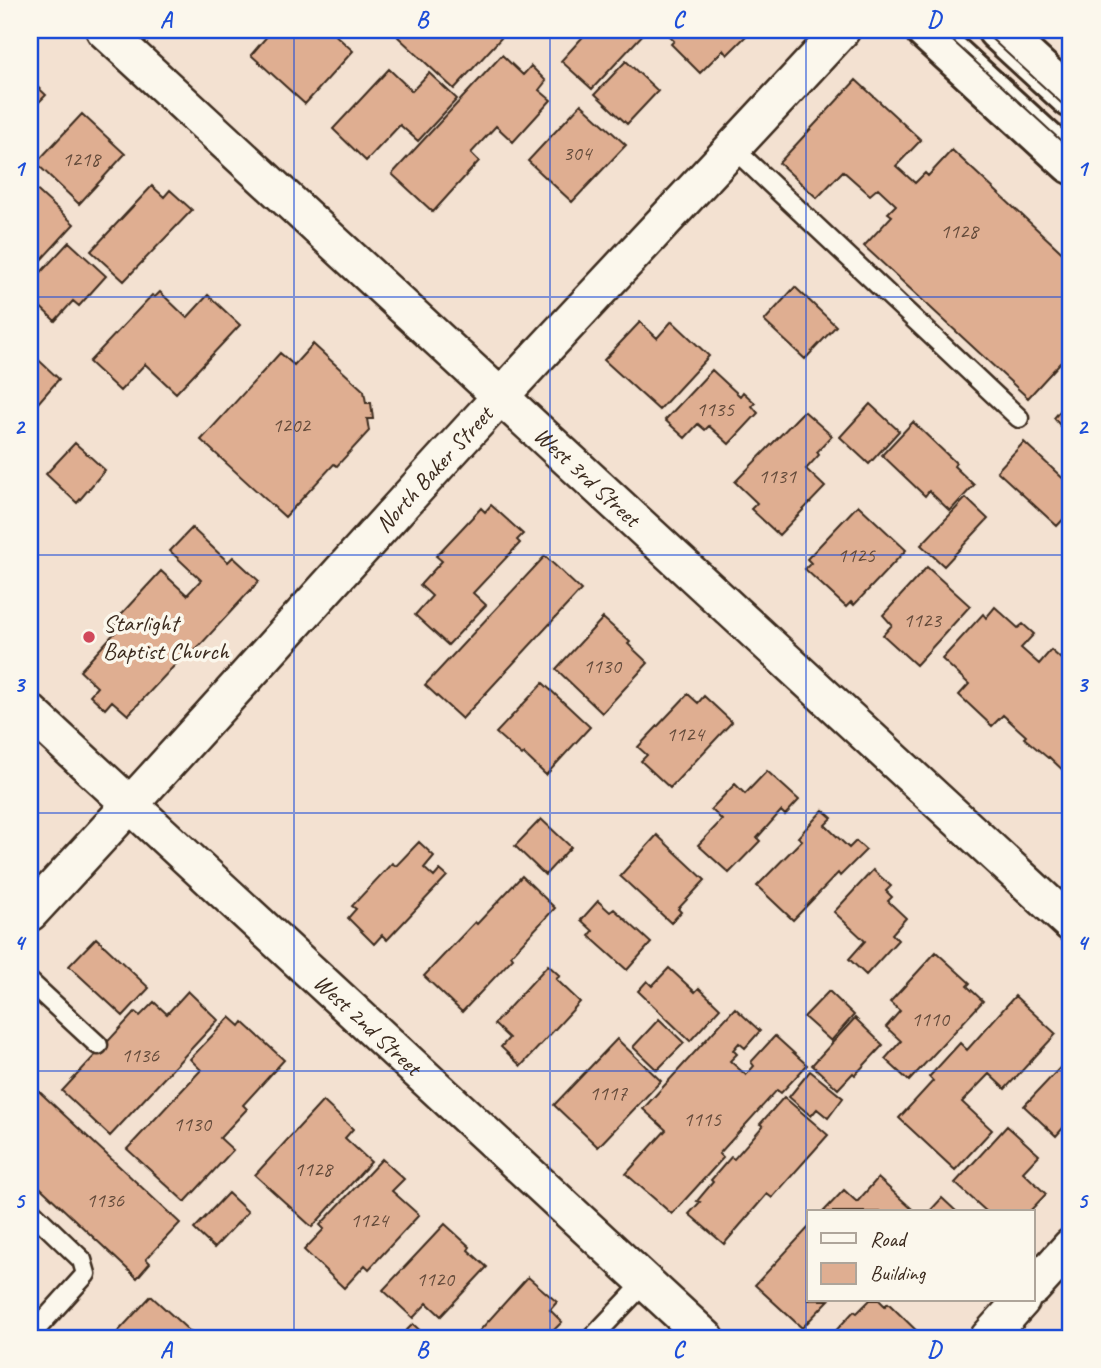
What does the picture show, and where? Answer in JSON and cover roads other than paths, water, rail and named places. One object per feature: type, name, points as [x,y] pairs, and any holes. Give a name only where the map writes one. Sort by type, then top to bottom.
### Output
[{"type":"main road","points":[[925,30],[1071,164]]},
{"type":"main road","points":[[997,30],[1071,98]]},
{"type":"street","name":"West 3rd Street","points":[[104,30],[1071,924]]},
{"type":"street","name":"North Baker Street","points":[[30,913],[500,397],[842,30]]},
{"type":"street","name":"West 2nd Street","points":[[30,712],[706,1338]]},
{"type":"street","points":[[1034,1287],[1071,1246]]},
{"type":"street","points":[[988,1338],[1020,1302]]},
{"type":"lane","points":[[733,148],[1018,418]]},
{"type":"lane","points":[[30,982],[98,1045]]},
{"type":"lane","points":[[30,1210],[82,1260],[86,1275],[30,1336]]},
{"type":"lane","points":[[592,1338],[645,1282]]},
{"type":"tram line","points":[[941,30],[1071,150]]},
{"type":"tram line","points":[[982,30],[1071,112]]},
{"type":"place","name":"Starlight Baptist Church","points":[[89,637]]}]
